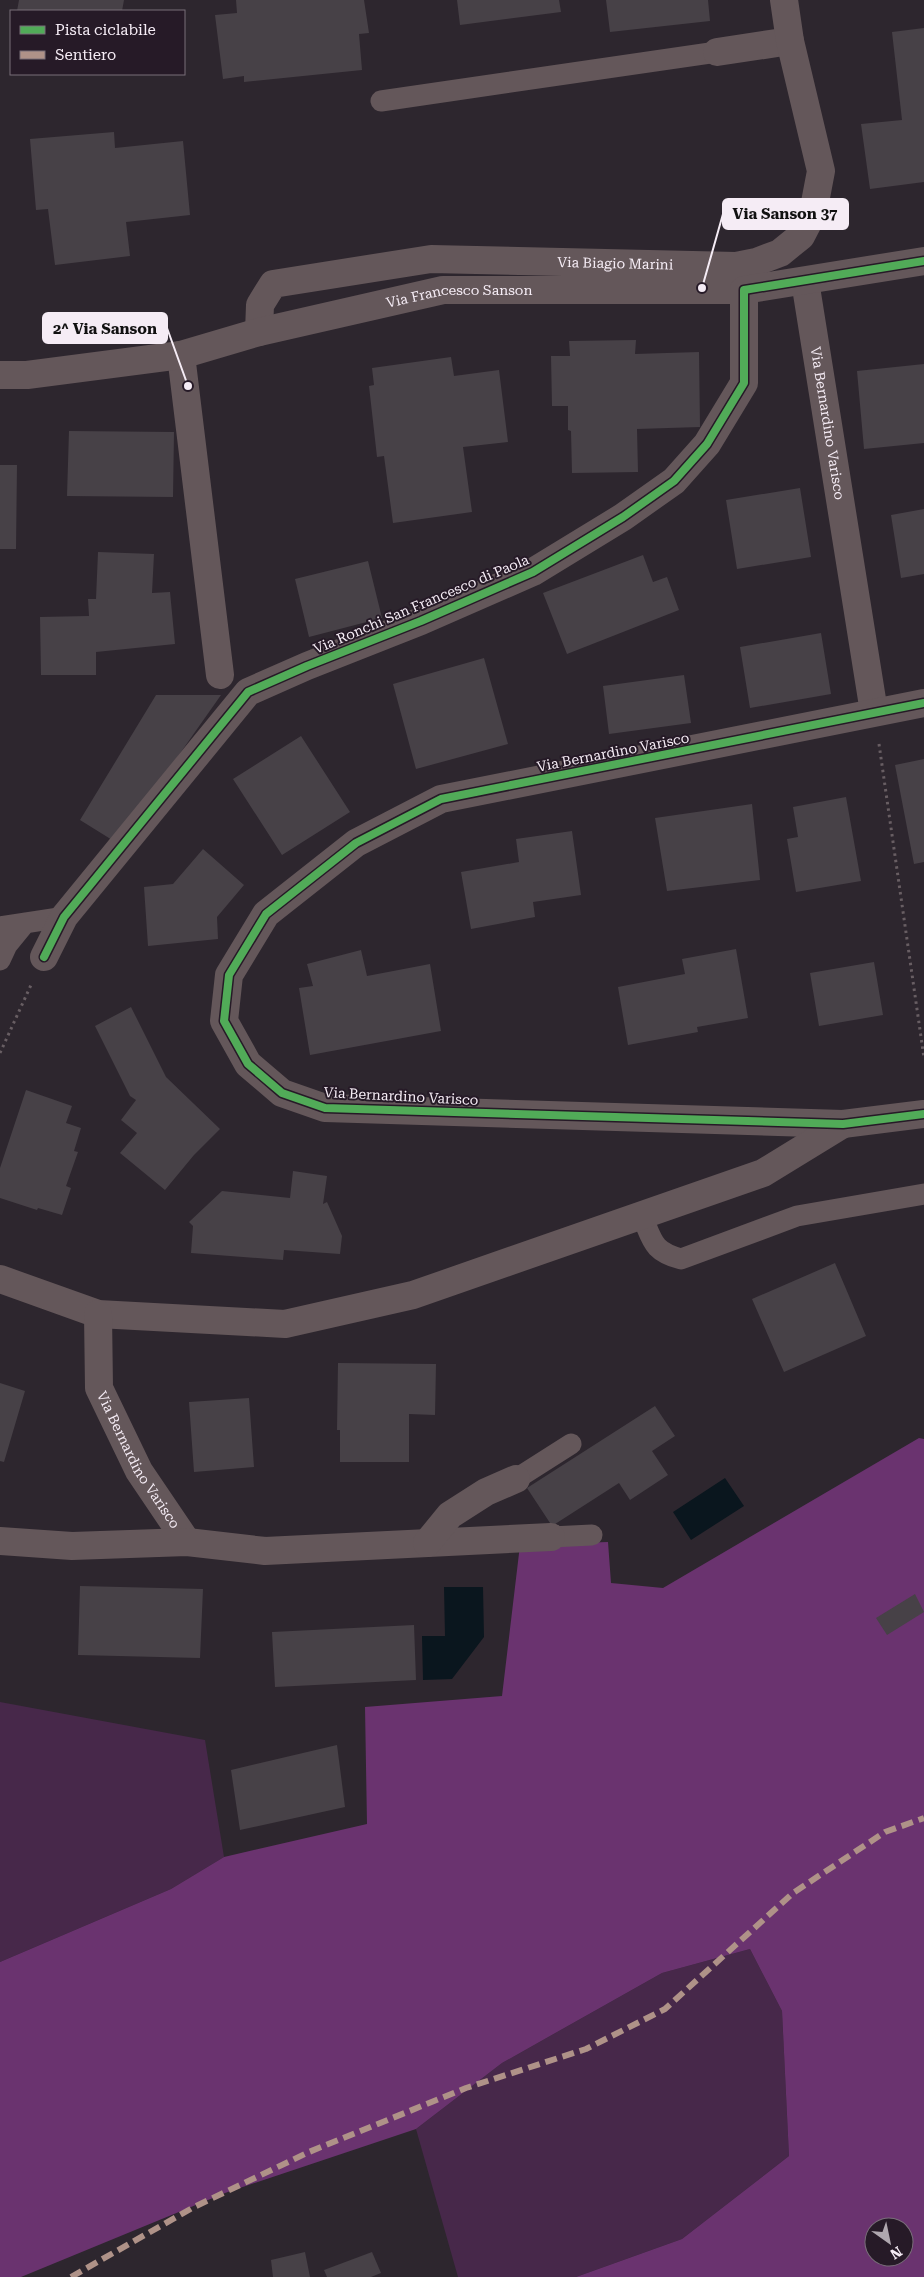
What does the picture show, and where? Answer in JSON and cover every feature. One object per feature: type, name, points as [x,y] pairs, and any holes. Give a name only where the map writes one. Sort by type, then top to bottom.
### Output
[{"type":"street","name":"Via Biagio Marini","points":[[259,332],[260,305],[273,284],[431,259],[736,266],[756,262],[780,253],[801,236],[813,213],[821,171],[790,41],[784,0]]},
{"type":"street","points":[[717,52],[790,41]]},
{"type":"street","points":[[744,290],[924,261]]},
{"type":"street","name":"Via Bernardino Varisco","points":[[805,281],[874,712]]},
{"type":"street","name":"Via Francesco Sanson","points":[[0,375],[28,375],[181,355],[259,332],[443,290],[744,290]]},
{"type":"street","name":"Via Ronchi San Francesco di Paola","points":[[44,958],[64,917],[248,692],[533,572],[623,517],[674,481],[707,444],[744,383],[744,290]]},
{"type":"street","points":[[181,355],[220,675]]},
{"type":"street","name":"Via Bernardino Varisco","points":[[924,703],[441,799],[356,843],[266,914],[229,975],[224,1021],[248,1064],[282,1093],[325,1108],[843,1124],[924,1114]]},
{"type":"street","name":"Via Bernardino Varisco","points":[[0,1280],[98,1314],[285,1324],[414,1294],[763,1173],[843,1124]]},
{"type":"street","name":"Via Bernardino Varisco","points":[[98,1314],[99,1388],[139,1471],[187,1542]]},
{"type":"street","points":[[427,1543],[450,1515],[486,1492],[516,1479]]},
{"type":"street","name":"Via Bernardino Varisco","points":[[0,1540],[72,1546],[187,1542],[265,1551],[551,1537]]},
{"type":"lane","points":[[381,101],[717,52]]},
{"type":"lane","points":[[0,927],[64,917]]},
{"type":"lane","points":[[0,960],[7,945],[25,923]]},
{"type":"lane","points":[[642,1216],[654,1245],[664,1254],[681,1258],[797,1216],[924,1194]]},
{"type":"lane","points":[[516,1479],[571,1444]]},
{"type":"lane","points":[[551,1537],[592,1535]]},
{"type":"path","points":[[874,712],[924,1058]]},
{"type":"path","points":[[0,1053],[44,958]]},
{"type":"shaded area","points":[[919,1438],[924,1439],[924,2277],[576,2277],[682,2239],[789,2156],[782,2011],[750,1949],[662,1973],[502,2063],[416,2129],[225,2193],[21,2277],[0,2277],[0,1962],[171,1889],[224,1857],[367,1824],[365,1707],[502,1696],[520,1545],[608,1542],[611,1583],[663,1588]]},
{"type":"shaded area","points":[[725,1478],[744,1506],[691,1540],[673,1512]]},
{"type":"shaded area","points":[[444,1587],[483,1587],[484,1637],[452,1679],[423,1680],[422,1636],[445,1636]]},
{"type":"shaded area","points":[[0,1702],[205,1740],[224,1857],[171,1889],[0,1962]]},
{"type":"shaded area","points":[[750,1949],[782,2011],[789,2156],[682,2239],[576,2277],[458,2277],[416,2129],[502,2063],[662,1973]]},
{"type":"building","points":[[19,0],[124,0],[122,10],[17,10]]},
{"type":"building","points":[[236,0],[364,0],[369,33],[359,34],[362,70],[244,82],[244,76],[223,79],[215,15],[237,13]]},
{"type":"building","points":[[457,0],[559,0],[561,12],[460,25]]},
{"type":"building","points":[[606,0],[708,0],[710,21],[610,32]]},
{"type":"building","points":[[924,28],[924,182],[870,189],[861,124],[902,120],[892,32]]},
{"type":"building","points":[[114,132],[115,148],[183,141],[190,215],[126,222],[130,256],[55,265],[48,209],[36,210],[30,139]]},
{"type":"building","points":[[636,340],[635,354],[699,352],[700,427],[637,429],[638,472],[572,473],[571,431],[568,430],[568,406],[552,406],[551,356],[570,356],[569,341]]},
{"type":"building","points":[[451,357],[454,376],[499,370],[508,442],[463,447],[472,512],[393,523],[384,456],[377,457],[369,386],[374,385],[372,368]]},
{"type":"building","points":[[924,364],[924,443],[864,449],[857,371]]},
{"type":"building","points":[[69,431],[174,432],[173,497],[67,496]]},
{"type":"building","points":[[0,465],[17,465],[16,549],[0,549]]},
{"type":"building","points":[[800,488],[811,557],[737,569],[726,500]]},
{"type":"building","points":[[924,509],[924,574],[901,578],[891,515]]},
{"type":"building","points":[[98,552],[154,554],[152,593],[170,592],[175,644],[96,652],[96,675],[41,675],[40,617],[89,616],[88,599],[96,599]]},
{"type":"building","points":[[643,555],[653,582],[667,577],[679,610],[567,654],[543,593]]},
{"type":"building","points":[[368,561],[382,618],[309,637],[295,579]]},
{"type":"building","points":[[821,633],[831,694],[750,708],[740,647]]},
{"type":"building","points":[[484,658],[508,744],[416,769],[393,684]]},
{"type":"building","points":[[684,675],[691,723],[609,734],[603,686]]},
{"type":"building","points":[[156,695],[221,695],[117,843],[80,820]]},
{"type":"building","points":[[301,736],[350,812],[282,855],[233,779]]},
{"type":"building","points":[[924,759],[924,862],[914,864],[895,765]]},
{"type":"building","points":[[846,797],[861,881],[796,892],[787,839],[798,837],[793,807]]},
{"type":"building","points":[[752,804],[760,880],[667,891],[655,818]]},
{"type":"building","points":[[572,831],[581,895],[533,902],[535,917],[471,929],[461,872],[519,862],[516,839]]},
{"type":"building","points":[[203,849],[244,885],[217,917],[218,939],[148,946],[144,887],[173,884]]},
{"type":"building","points":[[736,949],[748,1018],[697,1027],[698,1032],[628,1045],[618,987],[685,974],[682,959]]},
{"type":"building","points":[[361,950],[367,976],[430,964],[441,1031],[310,1055],[299,988],[313,986],[307,964]]},
{"type":"building","points":[[874,962],[883,1015],[819,1026],[810,973]]},
{"type":"building","points":[[131,1007],[166,1077],[220,1129],[194,1155],[165,1190],[120,1153],[137,1133],[121,1120],[136,1100],[130,1096],[95,1026]]},
{"type":"building","points":[[26,1090],[72,1106],[66,1123],[81,1128],[74,1151],[78,1152],[66,1186],[71,1188],[62,1215],[38,1208],[37,1210],[0,1198],[0,1168]]},
{"type":"building","points":[[293,1171],[327,1176],[323,1204],[327,1202],[342,1236],[340,1254],[284,1250],[283,1260],[191,1253],[193,1226],[189,1222],[222,1191],[290,1198]]},
{"type":"building","points":[[835,1263],[866,1336],[784,1372],[752,1299]]},
{"type":"building","points":[[338,1363],[436,1364],[435,1415],[409,1414],[409,1462],[340,1462],[340,1430],[337,1430]]},
{"type":"building","points":[[0,1383],[25,1391],[4,1462],[0,1461]]},
{"type":"building","points":[[249,1398],[254,1467],[194,1472],[189,1402]]},
{"type":"building","points":[[655,1406],[675,1436],[652,1451],[668,1475],[630,1500],[619,1483],[552,1526],[527,1488]]},
{"type":"building","points":[[80,1586],[203,1589],[200,1658],[78,1655]]},
{"type":"building","points":[[915,1594],[924,1612],[887,1635],[876,1618]]},
{"type":"building","points":[[414,1625],[416,1680],[275,1687],[272,1632]]},
{"type":"building","points":[[337,1745],[345,1807],[240,1830],[231,1770]]},
{"type":"building","points":[[305,2252],[310,2277],[273,2277],[271,2260]]},
{"type":"building","points":[[372,2252],[381,2273],[371,2277],[327,2277],[324,2270]]},
{"type":"marked path","points":[[71,2277],[194,2207],[309,2152],[466,2088],[586,2049],[665,2009],[793,1893],[885,1832],[924,1818]]},
{"type":"cycle path","points":[[44,957],[64,917],[248,692],[307,666],[421,621],[533,572],[623,517],[674,481],[707,444],[744,383],[744,290],[924,261]]},
{"type":"cycle path","points":[[924,703],[441,799],[356,843],[266,914],[229,975],[224,1021],[248,1064],[282,1093],[325,1108],[843,1124],[924,1114]]},
{"type":"place","name":"Via Sanson 37","points":[[702,288]]},
{"type":"place","name":"2^ Via Sanson","points":[[188,386]]}]
